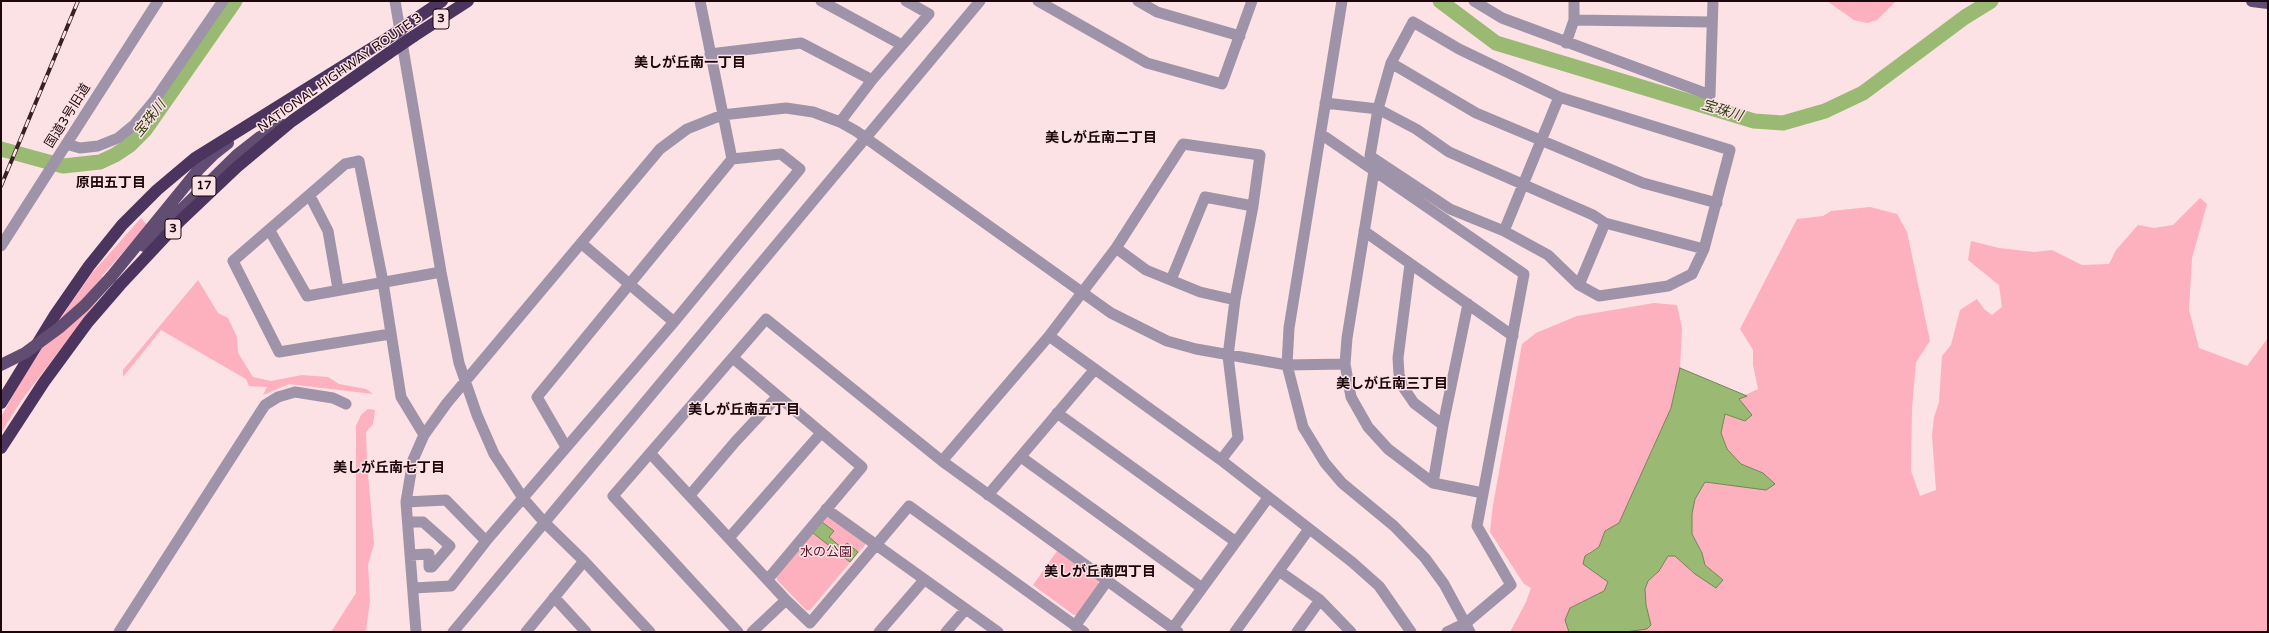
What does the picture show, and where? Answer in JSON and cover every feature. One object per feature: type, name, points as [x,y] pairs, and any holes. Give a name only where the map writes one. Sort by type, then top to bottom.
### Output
[{"type":"highway","points":[[425,13],[433,1]]},
{"type":"highway","name":"NATIONAL HIGHWAY ROUTE 3","points":[[1,403],[55,315],[89,266],[122,225],[157,190],[195,158],[237,130],[273,111],[388,38],[442,1]]},
{"type":"highway","name":"NATIONAL HIGHWAY ROUTE 3","points":[[1,448],[44,382],[88,322],[120,285],[180,221],[237,166],[292,121],[389,53],[468,1]]},
{"type":"highway","points":[[457,8],[473,1]]},
{"type":"main road","points":[[2252,1],[2268,3]]},
{"type":"main road","name":"17","points":[[1,365],[25,353],[59,328],[84,306],[125,261],[135,246],[209,159],[273,111]]},
{"type":"main road","name":"17","points":[[125,261],[140,250],[237,155],[260,137],[292,121]]},
{"type":"street","name":"国道3号旧道","points":[[1,246],[158,1]]},
{"type":"street","points":[[64,148],[98,146],[118,138],[134,125],[154,101],[223,1]]},
{"type":"street","points":[[395,1],[441,272],[464,382],[494,454],[523,498],[544,522],[584,561],[650,632]]},
{"type":"street","points":[[700,1],[732,159]]},
{"type":"street","points":[[821,1],[902,45]]},
{"type":"street","points":[[840,122],[872,80],[929,14],[906,1]]},
{"type":"street","points":[[453,632],[980,1]]},
{"type":"street","points":[[1138,1],[1157,12],[1240,36]]},
{"type":"street","points":[[1034,2],[1147,63],[1222,84],[1252,1]]},
{"type":"street","points":[[1342,1],[1289,328],[1287,365],[1303,427],[1325,463],[1342,482],[1394,526],[1425,558],[1444,584],[1468,628]]},
{"type":"street","points":[[1474,1],[1502,18],[1566,43],[1710,95],[1713,1]]},
{"type":"street","points":[[1566,43],[1574,20],[1574,1]]},
{"type":"street","points":[[1574,20],[1712,22]]},
{"type":"street","points":[[1413,22],[1459,49],[1559,97],[1730,150],[1704,248],[1692,274],[1668,286],[1599,296],[1579,285],[1548,255],[1504,231],[1450,209],[1370,156],[1378,109],[1391,63],[1413,22]]},
{"type":"street","points":[[710,54],[801,43],[872,80]]},
{"type":"street","points":[[1391,63],[1476,113],[1643,183],[1717,203]]},
{"type":"street","points":[[1504,231],[1540,140],[1559,97]]},
{"type":"street","points":[[1325,103],[1378,109],[1416,128],[1449,152],[1593,215],[1605,223],[1704,248]]},
{"type":"street","points":[[416,632],[406,502],[413,460],[424,435],[464,382],[660,149],[687,129],[722,115],[786,108],[813,112],[840,122],[866,138],[1082,293],[1131,325],[1167,341],[1228,356],[1287,365],[1345,364]]},
{"type":"street","points":[[1321,134],[1524,274],[1477,526],[1511,585],[1468,628],[1447,632]]},
{"type":"street","points":[[942,461],[1049,336],[1082,293],[1116,248],[1183,144],[1260,155],[1253,206],[1235,300],[1228,356],[1238,438],[1221,460]]},
{"type":"street","points":[[413,588],[452,586],[486,541],[674,322],[800,169],[781,154],[732,159],[537,397],[566,447]]},
{"type":"street","points":[[390,334],[279,352],[233,262],[345,164],[360,161],[383,282],[390,334],[398,398],[424,435]]},
{"type":"street","points":[[1374,171],[1347,338],[1345,364],[1351,397],[1368,427],[1388,449],[1434,483],[1483,493]]},
{"type":"street","points":[[310,196],[328,231],[338,290]]},
{"type":"street","points":[[1171,280],[1205,197],[1253,206]]},
{"type":"street","points":[[1579,285],[1605,223]]},
{"type":"street","points":[[270,231],[307,296],[441,272]]},
{"type":"street","points":[[1364,231],[1513,336]]},
{"type":"street","points":[[581,242],[674,322]]},
{"type":"street","points":[[1116,248],[1146,270],[1200,292],[1235,300]]},
{"type":"street","points":[[1410,264],[1398,358],[1399,374],[1403,387],[1414,403],[1443,425]]},
{"type":"street","points":[[1434,483],[1443,425],[1468,304]]},
{"type":"street","points":[[738,632],[613,496],[766,319],[942,461],[988,496],[1176,630],[1202,588],[1268,498]]},
{"type":"street","points":[[1049,336],[1221,460],[1379,586],[1411,632]]},
{"type":"street","points":[[733,358],[862,468],[768,579]]},
{"type":"street","points":[[988,496],[1095,369]]},
{"type":"street","points":[[119,632],[266,405],[278,396],[295,392],[333,398],[346,404]]},
{"type":"street","points":[[690,495],[735,442],[777,397]]},
{"type":"street","points":[[1057,413],[1236,542]]},
{"type":"street","points":[[729,538],[821,433]]},
{"type":"street","points":[[650,453],[786,600],[810,623],[909,506],[1079,629],[1107,581]]},
{"type":"street","points":[[1021,457],[1202,588]]},
{"type":"street","points":[[406,502],[446,500],[486,541]]},
{"type":"street","points":[[826,509],[878,544],[924,580],[998,632]]},
{"type":"street","points":[[408,522],[423,522],[450,546],[432,567],[429,567],[429,554],[410,555]]},
{"type":"street","points":[[1235,632],[1309,529]]},
{"type":"street","points":[[526,632],[584,561]]},
{"type":"street","points":[[1280,571],[1320,600],[1351,632]]},
{"type":"street","points":[[879,632],[924,580]]},
{"type":"street","points":[[554,597],[586,632]]},
{"type":"street","points":[[752,632],[786,600]]},
{"type":"street","points":[[1297,632],[1320,600]]},
{"type":"street","points":[[946,632],[965,610]]},
{"type":"green space","points":[[1827,1],[1896,1],[1877,20],[1867,23],[1854,20]]},
{"type":"green space","points":[[2200,198],[2207,204],[2192,258],[2189,310],[2199,348],[2247,366],[2268,338],[2268,632],[1625,632],[1651,625],[1646,605],[1645,589],[1648,581],[1659,571],[1668,556],[1675,556],[1695,574],[1723,580],[1705,565],[1702,553],[1692,534],[1692,514],[1695,499],[1704,482],[1734,486],[1763,473],[1741,464],[1727,449],[1721,433],[1725,414],[1745,421],[1745,408],[1739,398],[1758,389],[1753,365],[1753,350],[1740,329],[1797,219],[1823,216],[1831,211],[1870,207],[1897,214],[1907,232],[1930,341],[1916,362],[1912,408],[1911,471],[1920,496],[1936,490],[1932,435],[1934,417],[1939,402],[1942,356],[1951,345],[1960,310],[1977,299],[1984,309],[1992,315],[2002,307],[1999,285],[1968,260],[1971,241],[1999,248],[2034,252],[2052,250],[2082,265],[2109,264],[2116,250],[2138,225],[2154,228],[2173,225]]},
{"type":"green space","points":[[141,218],[147,225],[102,276],[108,287],[21,401],[1,433],[1,417],[38,351],[92,273]]},
{"type":"green space","points":[[198,280],[218,313],[228,318],[237,337],[238,353],[253,377],[271,381],[302,375],[328,377],[339,384],[366,389],[373,394],[289,384],[263,395],[267,387],[249,386],[246,379],[161,330],[123,377],[123,370]]},
{"type":"green space","points":[[1654,303],[1677,305],[1682,328],[1680,368],[1671,408],[1619,523],[1605,531],[1599,547],[1589,552],[1587,568],[1597,572],[1608,582],[1604,591],[1570,608],[1569,632],[1510,632],[1526,602],[1531,588],[1524,584],[1490,532],[1493,505],[1522,344],[1536,333],[1577,316]]},
{"type":"green space","points":[[368,409],[375,410],[373,424],[366,432],[374,544],[368,565],[370,601],[366,631],[331,632],[356,593],[356,426],[361,415]]},
{"type":"green space","name":"水の公園","points":[[825,516],[829,516],[865,541],[865,545],[810,610],[806,610],[777,580],[776,576]]},
{"type":"green space","points":[[1057,551],[1098,581],[1099,584],[1077,615],[1074,615],[1033,585]]},
{"type":"shaded area","points":[[1680,368],[1747,396],[1739,399],[1752,415],[1745,421],[1725,414],[1721,433],[1727,449],[1741,464],[1763,473],[1775,484],[1766,490],[1705,482],[1695,499],[1692,514],[1692,534],[1702,553],[1705,565],[1723,580],[1716,588],[1695,574],[1675,556],[1668,556],[1659,571],[1648,581],[1645,589],[1646,605],[1651,625],[1647,629],[1625,632],[1569,632],[1565,620],[1570,608],[1604,591],[1608,582],[1583,564],[1585,556],[1599,547],[1605,531],[1619,523],[1671,408]]},
{"type":"shaded area","points":[[822,522],[834,531],[829,537],[842,548],[847,543],[858,552],[850,562],[813,533]]},
{"type":"waterway","name":"宝珠川","points":[[1,149],[63,166],[100,162],[115,155],[130,145],[145,130],[235,1]]},
{"type":"waterway","name":"宝珠川","points":[[1440,1],[1496,43],[1754,121],[1783,123],[1825,111],[1863,93],[1965,17],[1991,1]]},
{"type":"railway","points":[[1,186],[78,1]]},
{"type":"district","name":"美しが丘南一丁目","points":[[690,63]]},
{"type":"district","name":"美しが丘南二丁目","points":[[1101,138]]},
{"type":"district","name":"原田五丁目","points":[[111,183]]},
{"type":"district","name":"美しが丘南三丁目","points":[[1392,384]]},
{"type":"district","name":"美しが丘南五丁目","points":[[744,410]]},
{"type":"district","name":"美しが丘南七丁目","points":[[389,468]]},
{"type":"district","name":"美しが丘南四丁目","points":[[1100,572]]}]
